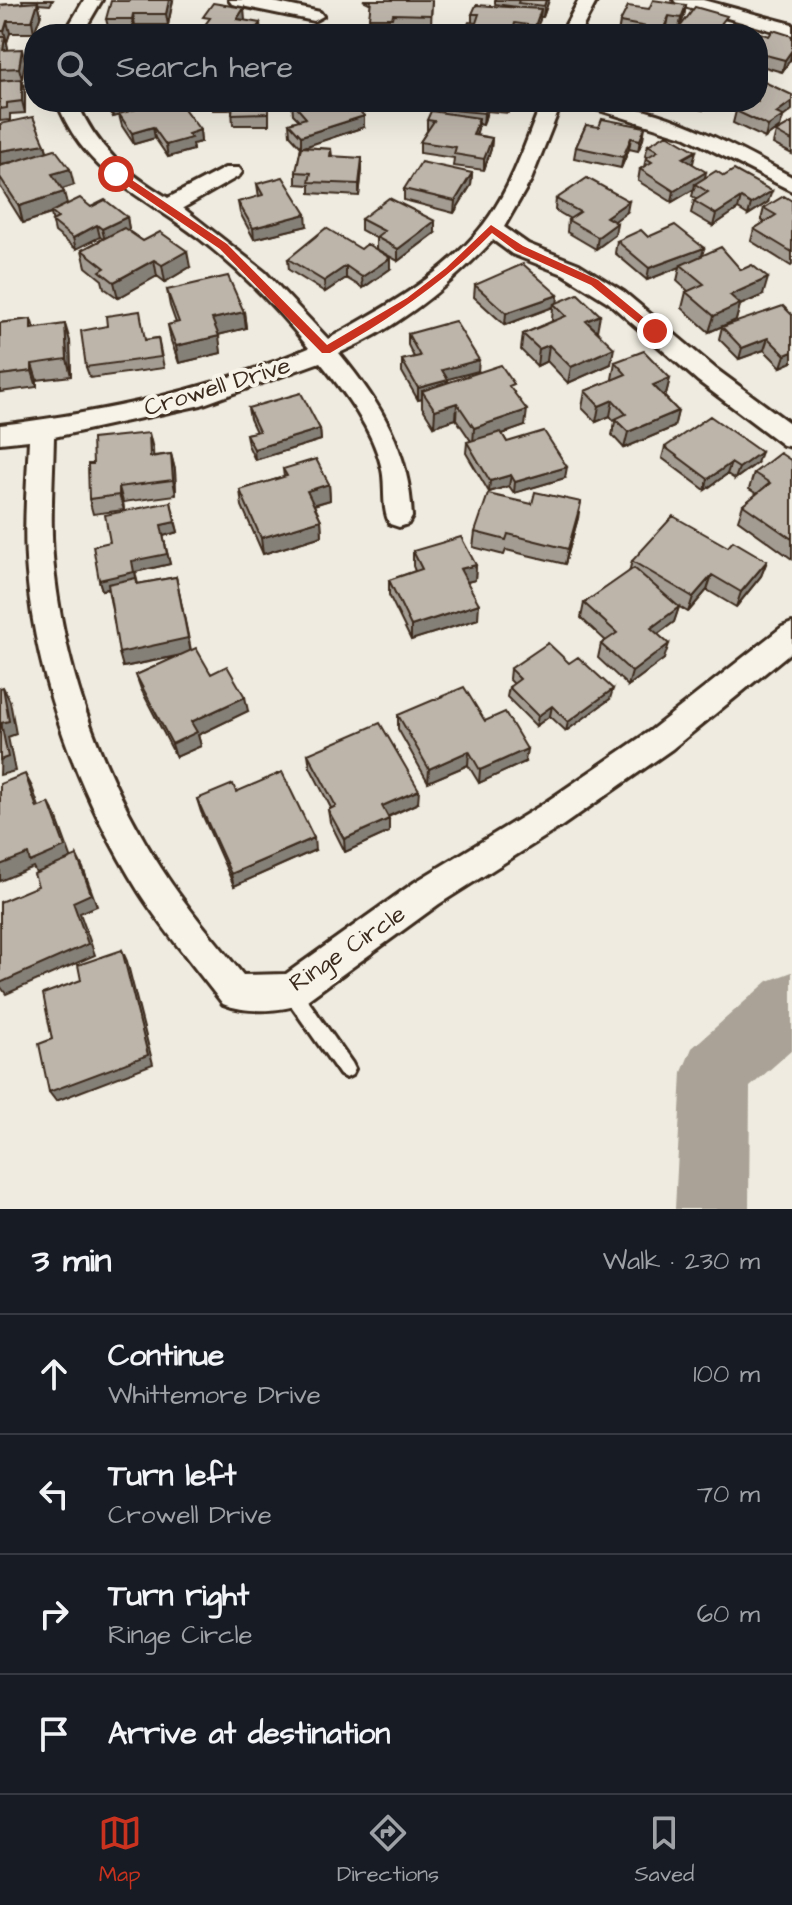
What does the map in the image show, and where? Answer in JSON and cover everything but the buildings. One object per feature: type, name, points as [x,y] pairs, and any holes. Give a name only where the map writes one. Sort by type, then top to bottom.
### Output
[{"type":"street","points":[[79,24],[93,0]]},
{"type":"street","points":[[238,0],[314,16]]},
{"type":"street","points":[[575,24],[588,0]]},
{"type":"street","points":[[683,0],[792,30]]},
{"type":"street","points":[[72,112],[83,136],[103,162],[224,247],[326,351],[385,442],[398,484],[399,517]]},
{"type":"street","name":"Crowell Drive","points":[[0,434],[42,431],[199,397],[326,351],[411,300],[450,271],[491,228],[514,194],[548,112]]},
{"type":"street","points":[[625,112],[693,133],[792,185]]},
{"type":"street","points":[[167,208],[232,172]]},
{"type":"street","points":[[491,228],[520,249],[571,269],[616,297],[707,375],[792,438]]},
{"type":"street","name":"Ringe Circle","points":[[42,431],[41,574],[51,642],[73,716],[106,795],[149,880],[235,992],[291,991],[427,893],[551,816],[661,740],[792,635]]},
{"type":"lane","points":[[291,991],[346,1069]]},
{"type":"waterway","points":[[712,1209],[716,1072],[792,1005]]},
{"type":"route","points":[[116,174],[224,247],[326,351],[411,300],[450,271],[491,228],[520,249],[571,269],[594,283],[616,297],[655,331]]}]
